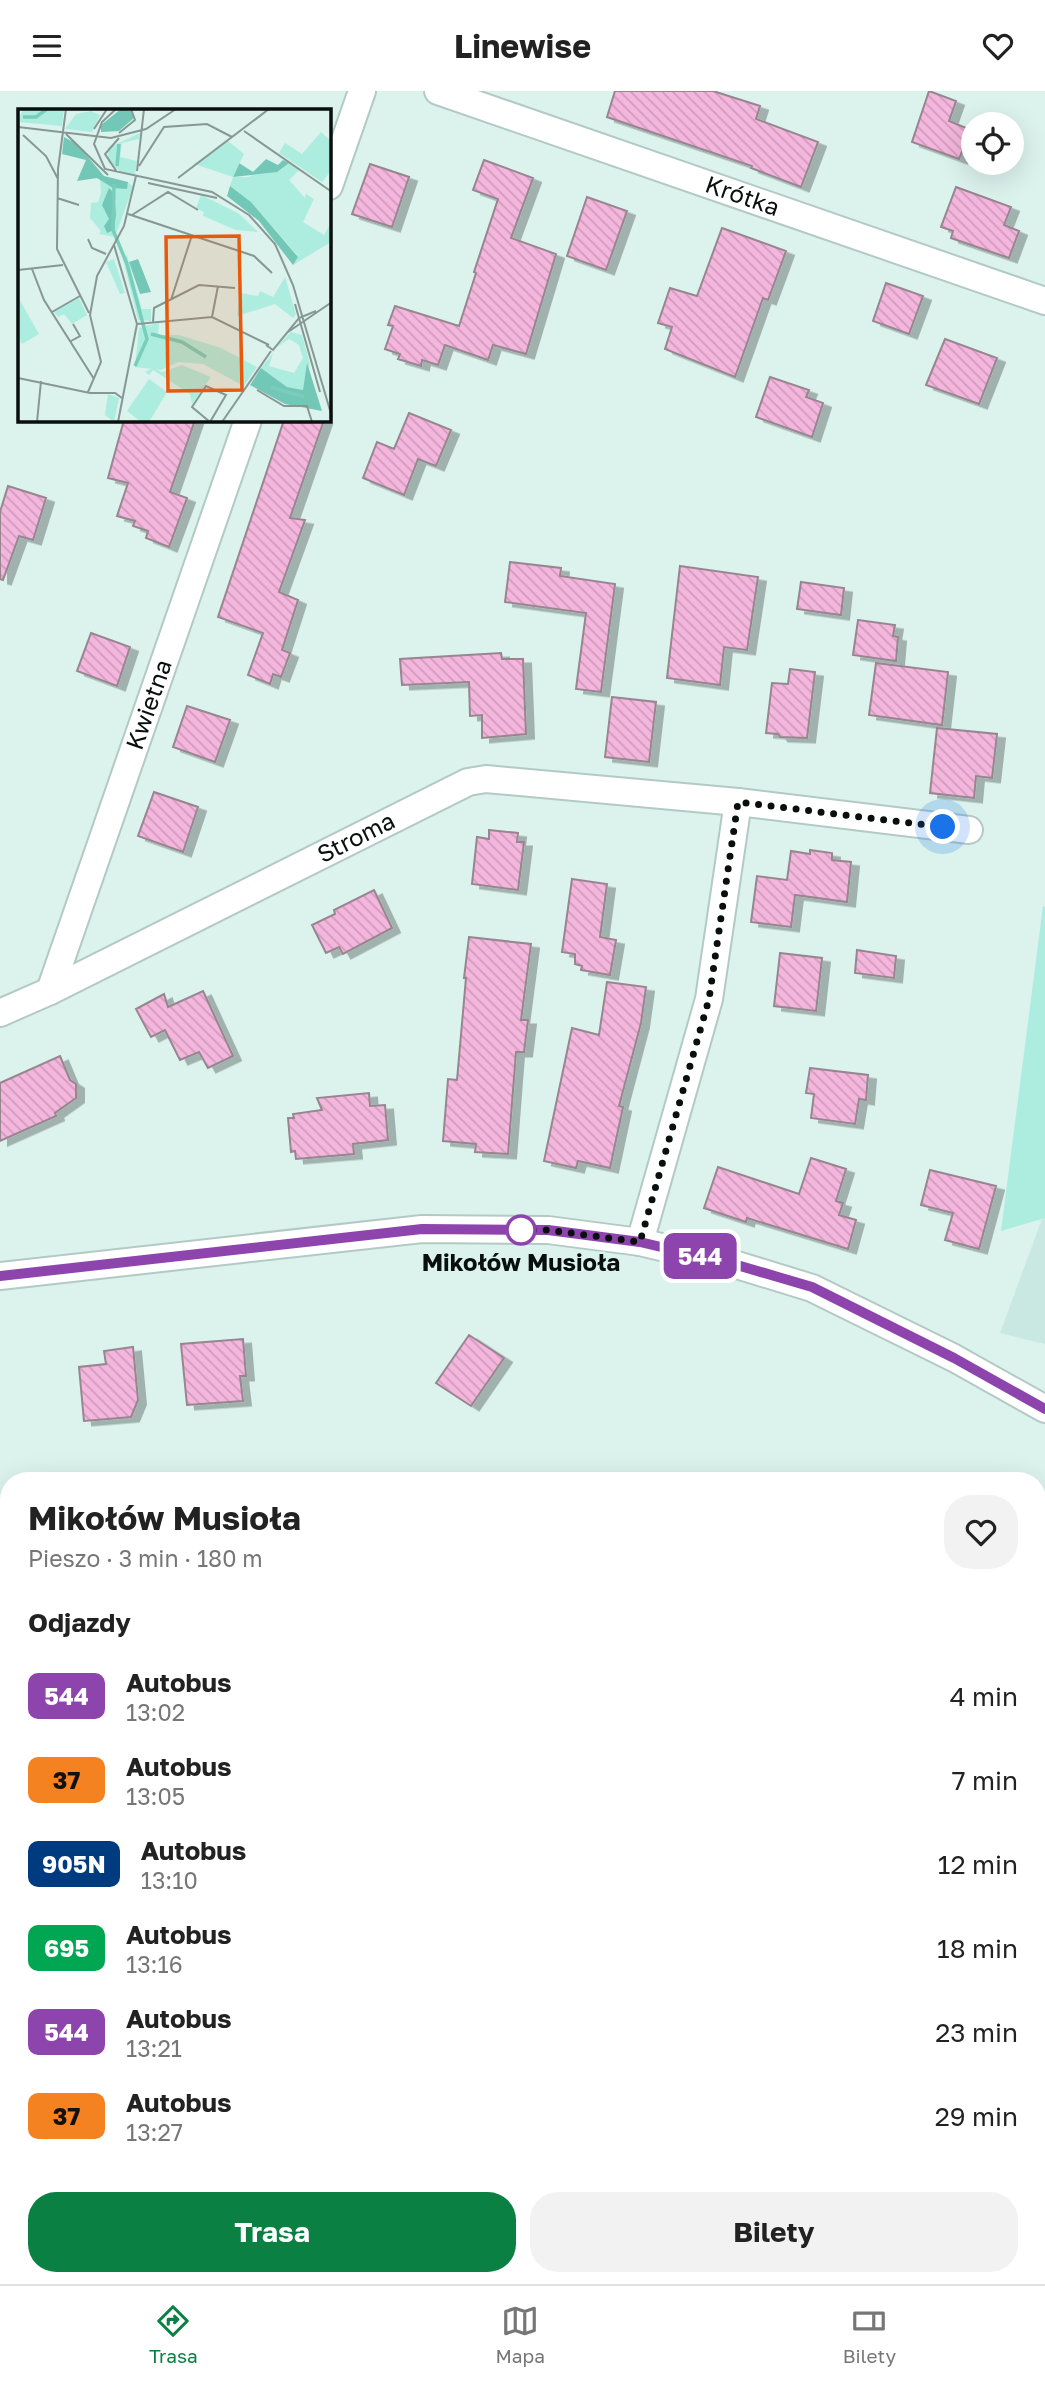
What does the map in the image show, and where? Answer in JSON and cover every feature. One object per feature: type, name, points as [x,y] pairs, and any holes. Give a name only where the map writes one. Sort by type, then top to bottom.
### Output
[{"type":"street","points":[[331,180],[362,91]]},
{"type":"street","name":"Krótka","points":[[438,91],[1045,301]]},
{"type":"street","name":"Kwietna","points":[[50,991],[247,422]]},
{"type":"street","name":"Stroma","points":[[0,1013],[50,991],[468,782],[486,779],[738,802],[969,829]]},
{"type":"street","points":[[640,1242],[709,999],[738,802]]},
{"type":"street","points":[[0,1276],[422,1229],[548,1230],[640,1242],[737,1265],[812,1287],[954,1358],[1045,1409]]},
{"type":"shaded area","points":[[1045,1218],[1045,1344],[1000,1333],[1042,1219]]},
{"type":"green space","points":[[1043,906],[1045,1218],[1001,1231]]},
{"type":"building","points":[[615,91],[713,91],[760,106],[756,119],[818,142],[801,187],[751,168],[752,166],[607,117]]},
{"type":"building","points":[[929,91],[956,101],[949,121],[961,126],[959,159],[912,142]]},
{"type":"building","points":[[484,160],[533,178],[511,238],[556,254],[526,354],[493,345],[488,360],[445,345],[438,365],[422,360],[421,366],[398,359],[400,354],[385,349],[393,326],[388,325],[395,306],[459,326],[498,199],[473,190]]},
{"type":"building","points":[[370,164],[409,177],[392,227],[352,214]]},
{"type":"building","points":[[956,187],[1011,207],[1004,225],[1019,231],[1009,258],[951,238],[953,231],[941,227]]},
{"type":"building","points":[[587,197],[627,211],[606,270],[567,256]]},
{"type":"building","points":[[722,228],[786,251],[768,300],[763,298],[735,377],[665,349],[672,327],[658,323],[670,288],[697,296]]},
{"type":"building","points":[[886,283],[923,296],[909,334],[873,321]]},
{"type":"building","points":[[945,339],[997,358],[979,404],[926,385]]},
{"type":"building","points":[[770,377],[809,390],[806,397],[823,403],[812,437],[756,417]]},
{"type":"building","points":[[409,413],[451,430],[436,466],[418,459],[404,495],[363,478],[377,442],[394,449]]},
{"type":"building","points":[[123,422],[194,422],[170,492],[187,498],[169,547],[146,538],[148,531],[133,526],[135,521],[117,516],[128,483],[108,478]]},
{"type":"building","points":[[283,422],[323,422],[290,518],[305,520],[279,592],[298,600],[282,650],[290,653],[281,677],[273,674],[270,684],[248,675],[263,633],[218,617]]},
{"type":"building","points":[[8,486],[46,498],[33,540],[19,536],[3,580],[0,579],[0,512]]},
{"type":"building","points":[[510,562],[561,568],[560,576],[615,584],[601,692],[576,689],[586,613],[505,602]]},
{"type":"building","points":[[680,566],[758,577],[747,650],[724,647],[720,685],[667,678]]},
{"type":"building","points":[[801,582],[844,588],[841,615],[797,609]]},
{"type":"building","points":[[858,620],[895,625],[893,636],[898,637],[896,661],[853,655]]},
{"type":"building","points":[[91,633],[130,647],[117,686],[77,671]]},
{"type":"building","points":[[501,653],[502,659],[523,659],[526,734],[482,738],[482,715],[470,716],[469,682],[402,685],[400,659]]},
{"type":"building","points":[[876,663],[948,672],[942,725],[869,715]]},
{"type":"building","points":[[790,669],[815,672],[807,738],[780,737],[778,734],[766,733],[772,683],[788,684]]},
{"type":"building","points":[[612,697],[656,702],[649,762],[605,757]]},
{"type":"building","points":[[187,706],[230,720],[215,762],[173,747]]},
{"type":"building","points":[[937,728],[997,734],[992,778],[976,776],[974,798],[930,793]]},
{"type":"building","points":[[154,792],[198,807],[183,852],[138,836]]},
{"type":"building","points":[[489,830],[518,833],[517,842],[524,842],[518,890],[472,884],[477,837],[489,839]]},
{"type":"building","points":[[810,850],[832,853],[832,860],[851,862],[847,902],[795,895],[791,927],[751,922],[757,876],[787,880],[791,851],[810,854]]},
{"type":"building","points":[[572,879],[607,884],[600,937],[616,940],[610,975],[581,970],[582,966],[575,964],[575,954],[562,952]]},
{"type":"building","points":[[374,890],[392,928],[343,954],[339,947],[326,953],[312,925],[335,914],[334,910]]},
{"type":"building","points":[[469,937],[531,944],[521,1020],[528,1020],[524,1052],[516,1052],[508,1154],[475,1152],[476,1144],[443,1141],[448,1079],[457,1080]]},
{"type":"building","points":[[857,950],[896,956],[894,978],[855,973]]},
{"type":"building","points":[[780,953],[822,958],[816,1011],[774,1006]]},
{"type":"building","points":[[607,982],[646,987],[641,1023],[619,1106],[623,1107],[610,1168],[578,1161],[576,1168],[544,1161],[572,1028],[599,1035]]},
{"type":"building","points":[[203,991],[233,1056],[208,1068],[199,1052],[180,1060],[165,1030],[151,1037],[136,1009],[164,994],[168,1007]]},
{"type":"building","points":[[60,1056],[70,1080],[76,1084],[76,1098],[55,1113],[56,1116],[0,1141],[0,1083]]},
{"type":"building","points":[[810,1068],[868,1075],[866,1100],[859,1099],[855,1124],[811,1118],[814,1094],[806,1093]]},
{"type":"building","points":[[369,1093],[370,1106],[385,1105],[388,1140],[353,1144],[354,1154],[296,1159],[295,1151],[291,1152],[288,1118],[294,1118],[293,1114],[322,1110],[317,1098]]},
{"type":"building","points":[[811,1158],[846,1169],[836,1201],[843,1203],[839,1215],[856,1220],[848,1249],[747,1218],[746,1222],[704,1208],[718,1167],[799,1194]]},
{"type":"building","points":[[930,1170],[996,1186],[979,1249],[945,1240],[953,1213],[921,1205]]},
{"type":"building","points":[[469,1335],[504,1358],[471,1406],[436,1383]]},
{"type":"building","points":[[243,1339],[246,1376],[240,1376],[243,1401],[187,1405],[181,1344]]},
{"type":"building","points":[[133,1347],[138,1400],[131,1417],[84,1421],[79,1367],[106,1364],[104,1351]]},
{"type":"bus line","name":"544","points":[[0,1276],[422,1229],[548,1230],[640,1242],[737,1265],[812,1287],[954,1358],[1045,1409]]},
{"type":"place","name":"Mikołów Musioła","points":[[521,1230]]},
{"type":"route","points":[[521,1230],[548,1230],[640,1242],[709,999],[738,802],[943,827]]}]
